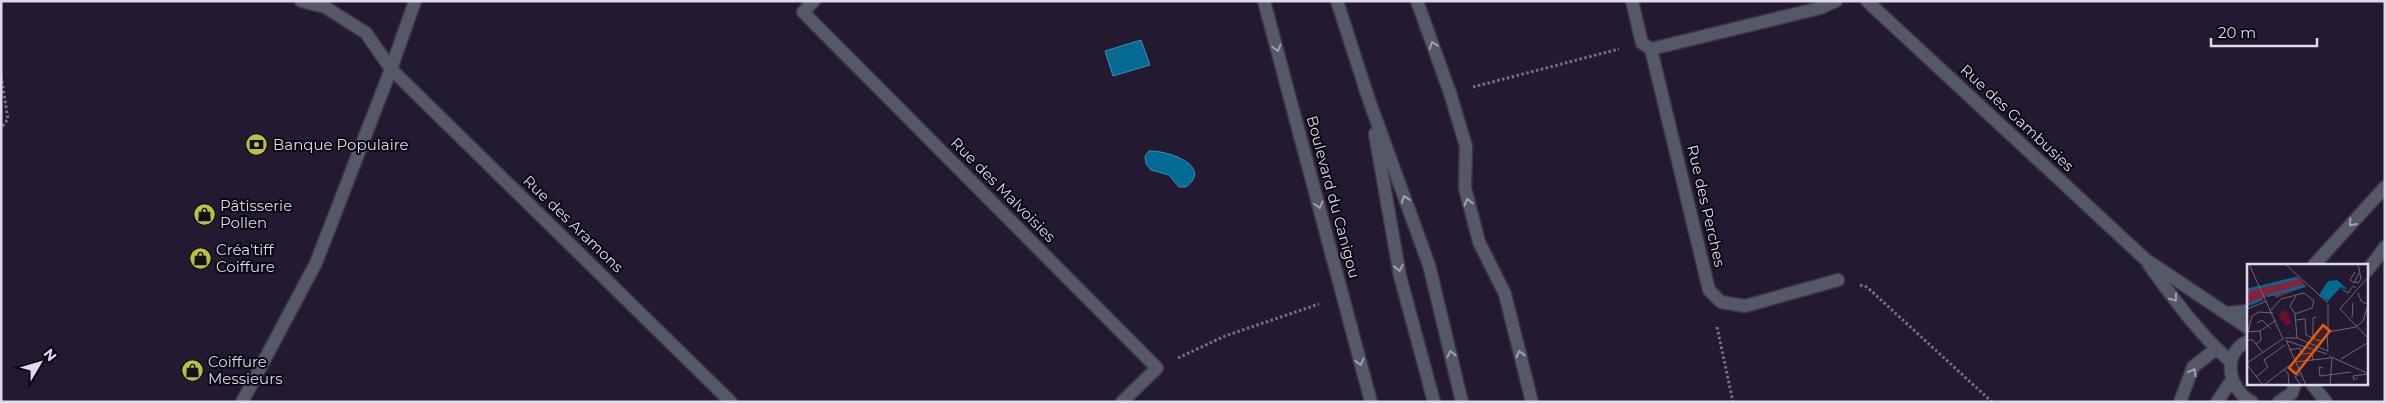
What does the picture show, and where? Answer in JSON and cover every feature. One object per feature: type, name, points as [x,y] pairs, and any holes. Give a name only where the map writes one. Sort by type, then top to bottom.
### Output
[{"type":"street","name":"Rue des Aramons","points":[[301,1],[325,7],[366,33],[391,69],[731,402]]},
{"type":"street","points":[[242,402],[316,263],[391,69],[415,1]]},
{"type":"street","name":"Rue des Malvoisies","points":[[814,1],[803,12],[1157,368]]},
{"type":"street","name":"Boulevard du Canigou","points":[[1264,1],[1371,402]]},
{"type":"street","points":[[1337,1],[1368,100],[1429,265],[1462,402]]},
{"type":"street","points":[[1417,1],[1450,92],[1466,146],[1465,188],[1479,242],[1505,294],[1532,402]]},
{"type":"street","name":"Rue des Perches","points":[[1632,1],[1647,46],[1709,290],[1721,302],[1745,306],[1838,280]]},
{"type":"street","points":[[1647,46],[1820,8],[1836,1]]},
{"type":"street","name":"Rue des Gambusies","points":[[1867,1],[2145,259],[2247,327]]},
{"type":"street","points":[[1368,100],[1400,276],[1434,402]]},
{"type":"street","points":[[2315,264],[2385,186]]},
{"type":"street","points":[[2363,264],[2381,251]]},
{"type":"street","points":[[2368,270],[2381,251]]},
{"type":"street","name":"Rue des Gambusies","points":[[2145,259],[2187,316],[2216,349],[2231,362]]},
{"type":"street","points":[[2226,313],[2247,311]]},
{"type":"street","points":[[2218,402],[2231,380],[2231,362],[2241,345],[2247,342]]},
{"type":"street","points":[[2180,402],[2193,367],[2216,349]]},
{"type":"street","points":[[1122,402],[1157,368]]},
{"type":"street","points":[[2231,380],[2241,396],[2252,402]]},
{"type":"street","points":[[2279,402],[2292,393],[2294,386]]},
{"type":"street","points":[[2314,386],[2326,402]]},
{"type":"path","points":[[1450,92],[1647,46]]},
{"type":"path","points":[[1,76],[8,120],[1,128]]},
{"type":"path","points":[[1838,280],[1867,287],[1992,402]]},
{"type":"path","points":[[1709,290],[1733,402]]},
{"type":"path","points":[[1157,368],[1225,336],[1343,296]]},
{"type":"water","points":[[1141,40],[1150,65],[1113,76],[1105,51]]},
{"type":"water","points":[[1149,151],[1166,153],[1185,161],[1195,172],[1193,179],[1186,187],[1179,187],[1169,175],[1151,170],[1146,164],[1145,156]]},
{"type":"place","name":"Banque Populaire","points":[[257,145]]},
{"type":"place","name":"Pâtisserie Pollen","points":[[204,215]]},
{"type":"place","name":"Créa'tiff Coiffure","points":[[200,259]]},
{"type":"place","name":"Coiffure Messieurs","points":[[192,371]]}]
